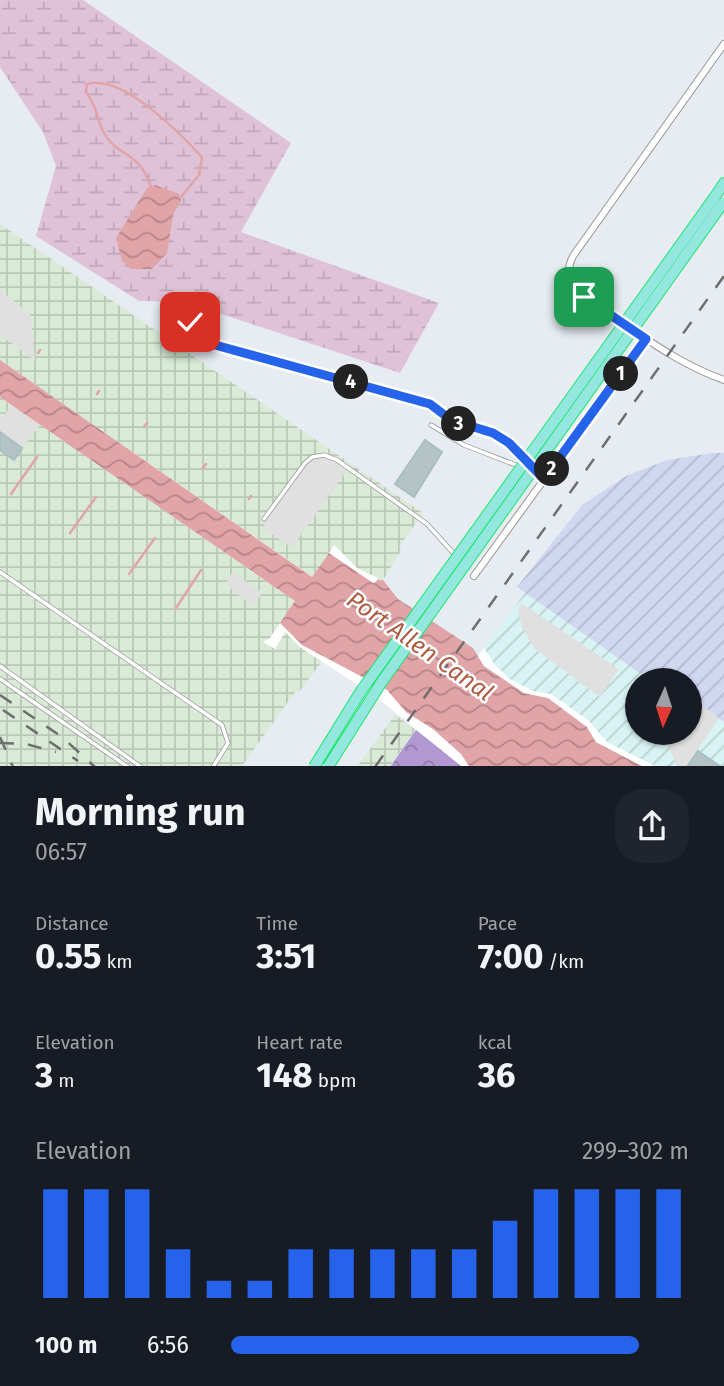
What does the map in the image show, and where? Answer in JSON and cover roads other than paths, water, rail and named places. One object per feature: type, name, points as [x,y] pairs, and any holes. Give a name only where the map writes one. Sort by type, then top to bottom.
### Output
[{"type":"highway","points":[[328,766],[389,672],[720,201],[724,183]]},
{"type":"highway","points":[[314,766],[361,691],[720,201]]},
{"type":"street","points":[[724,44],[570,262],[570,279],[575,288],[668,355],[694,370],[724,380]]},
{"type":"street","points":[[474,576],[646,339]]},
{"type":"lane","points":[[190,322],[195,337],[215,345],[430,404],[451,420],[493,433],[509,443],[544,479]]},
{"type":"lane","points":[[431,425],[496,459],[533,470]]},
{"type":"lane","points":[[264,519],[305,464],[312,457],[324,455],[349,467],[427,524],[474,576]]},
{"type":"lane","points":[[0,572],[222,725],[228,743],[213,766]]},
{"type":"lane","points":[[0,666],[141,766]]},
{"type":"lane","points":[[0,680],[128,766]]},
{"type":"water","points":[[155,185],[179,194],[181,201],[173,215],[167,253],[152,269],[131,269],[122,261],[116,238],[147,188]]},
{"type":"water","name":"Port Allen Canal","points":[[0,360],[312,577],[332,549],[374,580],[383,580],[398,599],[473,648],[484,666],[524,693],[548,698],[587,727],[596,742],[642,766],[466,766],[381,692],[304,647],[278,626],[295,601],[0,397]]},
{"type":"waterway","points":[[151,187],[140,166],[109,141],[104,133],[86,92],[87,84],[101,83],[133,96],[165,120],[202,157],[199,175],[180,198]]},
{"type":"waterway","points":[[144,427],[147,423]]},
{"type":"waterway","points":[[11,494],[37,457]]},
{"type":"waterway","points":[[203,468],[206,464]]},
{"type":"waterway","points":[[70,533],[96,497]]},
{"type":"waterway","points":[[129,574],[155,538]]},
{"type":"waterway","points":[[176,608],[201,570]]},
{"type":"railway","points":[[376,766],[724,276]]},
{"type":"railway","points":[[0,695],[62,737],[94,766]]},
{"type":"railway","points":[[3,710],[78,761]]},
{"type":"railway","points":[[0,737],[13,766]]},
{"type":"railway","points":[[0,743],[26,744],[56,752]]}]
